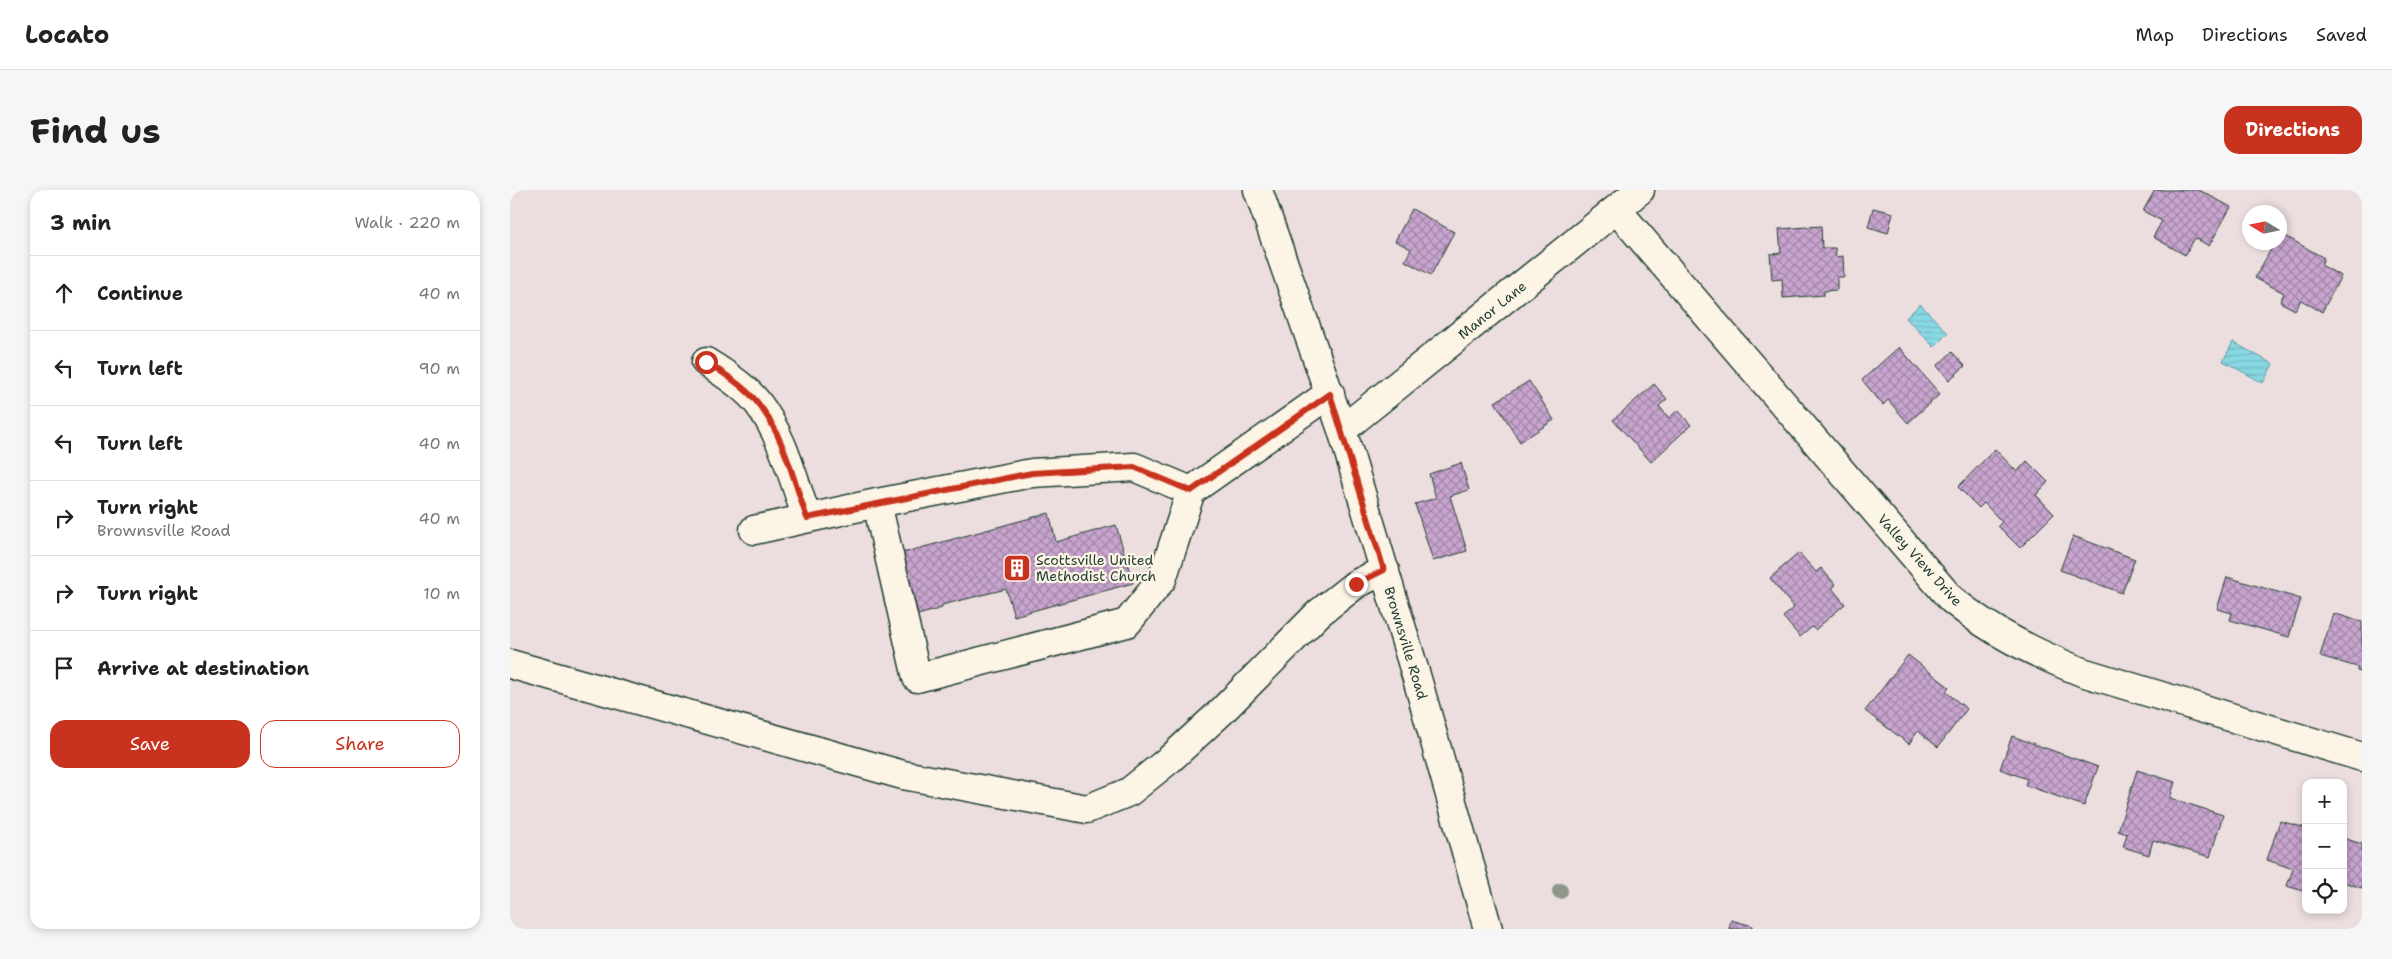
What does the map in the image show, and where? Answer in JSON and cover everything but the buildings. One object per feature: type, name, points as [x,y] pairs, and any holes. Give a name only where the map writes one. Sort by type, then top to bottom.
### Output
[{"type":"street","name":"Brownsville Road","points":[[1258,190],[1342,430],[1488,929]]},
{"type":"street","name":"Manor Lane","points":[[1342,430],[1640,190]]},
{"type":"street","name":"Valley View Drive","points":[[1617,210],[1951,599],[1978,621],[2040,655],[2082,672],[2362,757]]},
{"type":"street","points":[[706,362],[728,376],[757,402],[780,440],[807,518]]},
{"type":"street","points":[[877,503],[917,678],[1127,623],[1162,579],[1191,491],[1330,394]]},
{"type":"street","points":[[754,530],[877,503],[1032,473],[1134,467],[1191,491]]},
{"type":"street","points":[[510,664],[903,775],[1087,809],[1129,792],[1170,759],[1222,712],[1319,613],[1356,584],[1384,570]]},
{"type":"water","points":[[1920,304],[1948,333],[1934,347],[1906,318]]},
{"type":"water","points":[[2233,342],[2273,364],[2263,383],[2223,361]]},
{"type":"place","name":"Scottsville United Methodist Church","points":[[1017,568]]},
{"type":"route","points":[[706,362],[728,376],[757,402],[780,440],[807,518],[1032,473],[1134,467],[1191,491],[1330,394],[1384,570],[1356,584]]}]
